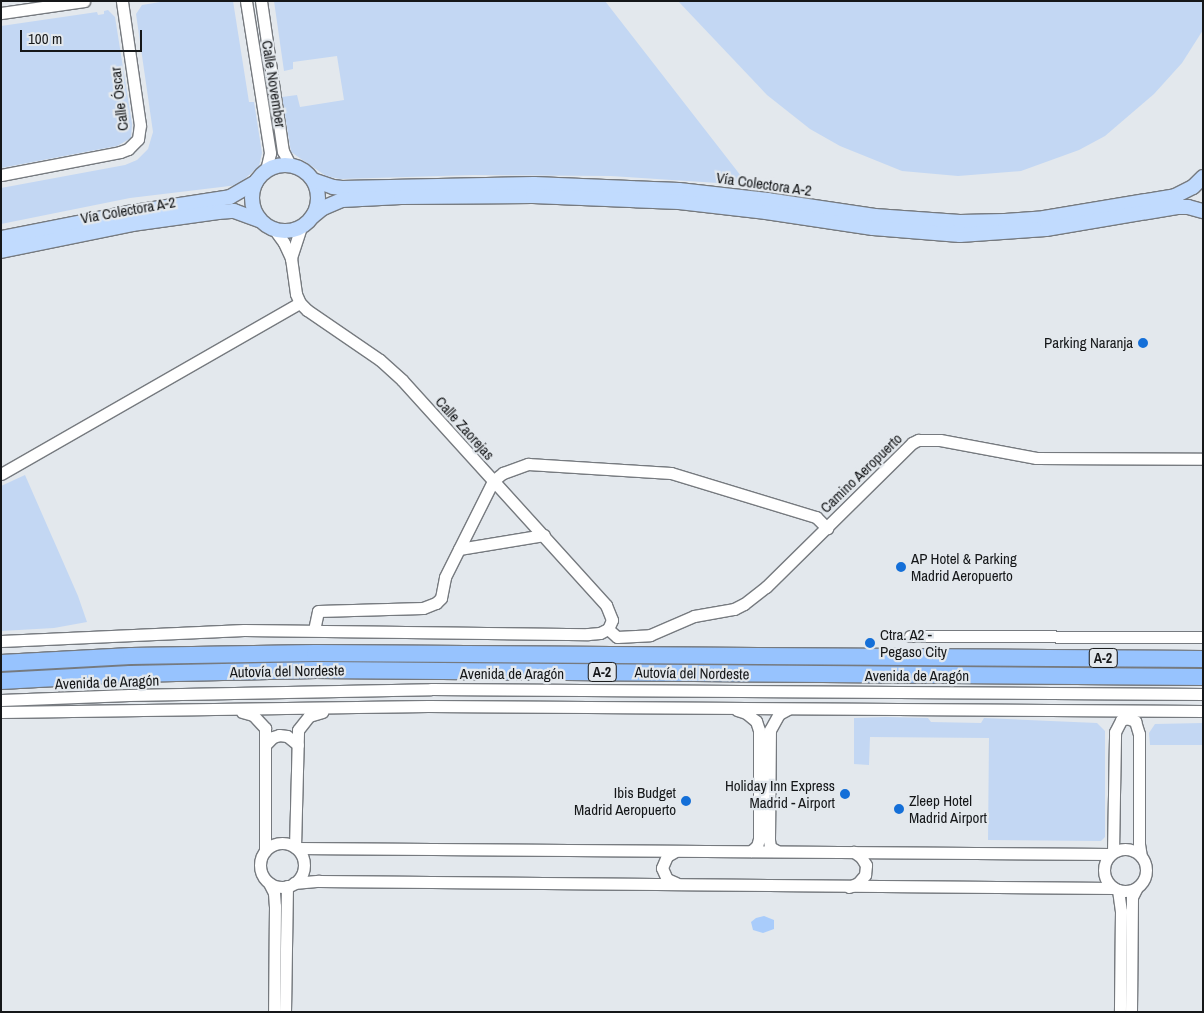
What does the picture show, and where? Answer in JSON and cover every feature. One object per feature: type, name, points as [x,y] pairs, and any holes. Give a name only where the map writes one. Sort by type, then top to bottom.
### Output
[{"type":"highway","points":[[1002,658],[1203,649]]},
{"type":"highway","name":"Autovía del Nordeste","points":[[1,663],[131,656],[315,653],[1203,659]]},
{"type":"highway","name":"Autovía del Nordeste","points":[[1,681],[130,674],[316,670],[1203,677]]},
{"type":"main road","points":[[290,165],[299,168],[313,180],[318,198],[313,216],[301,227],[292,231],[274,230],[259,220],[252,205],[252,197],[256,182],[266,171],[273,167],[290,165]]},
{"type":"main road","points":[[1203,178],[1200,191],[1203,202]]},
{"type":"main road","name":"Vía Colectora A-2","points":[[313,180],[325,185],[342,188],[534,184],[679,190],[767,200],[875,216],[960,222],[1006,222],[1044,218],[1175,196],[1193,187],[1203,178]]},
{"type":"main road","name":"Vía Colectora A-2","points":[[1,238],[128,213],[230,197],[256,182]]},
{"type":"main road","name":"Vía Colectora A-2","points":[[313,216],[323,208],[342,200],[411,197],[533,196],[679,202],[873,228],[960,235],[1046,229],[1177,207],[1188,207],[1203,211]]},
{"type":"main road","name":"Vía Colectora A-2","points":[[1,251],[132,224],[218,212],[234,211],[259,220]]},
{"type":"street","points":[[1,13],[84,1]]},
{"type":"street","name":"Calle Óscar","points":[[1,175],[120,152],[128,149],[138,140],[140,125],[122,1]]},
{"type":"street","name":"Calle November","points":[[246,1],[270,153],[266,171]]},
{"type":"street","name":"Calle November","points":[[262,1],[283,151],[290,165]]},
{"type":"street","points":[[291,258],[301,227]]},
{"type":"street","points":[[1,474],[300,303],[296,294],[291,258],[284,243],[274,230]]},
{"type":"street","name":"Calle Zaorejas","points":[[300,303],[307,310],[391,369],[606,605],[612,620],[608,629]]},
{"type":"street","name":"Camino Aeropuerto","points":[[608,629],[617,637],[650,635],[694,616],[734,609],[744,604],[766,587],[912,443],[918,440],[940,440],[1036,458],[1203,458]]},
{"type":"street","points":[[314,630],[318,611],[423,608],[436,602],[441,598],[445,577],[493,481],[503,473],[528,464],[655,471],[696,479],[816,517],[827,528]]},
{"type":"street","points":[[459,549],[544,535]]},
{"type":"street","points":[[1,641],[244,630],[588,634],[600,633],[608,629]]},
{"type":"street","points":[[910,636],[1203,637]]},
{"type":"street","name":"Avenida de Aragón","points":[[1,701],[129,695],[431,689],[1203,694]]},
{"type":"street","points":[[1,701],[129,703],[283,701],[428,706]]},
{"type":"street","points":[[1,712],[428,706],[1201,711]]},
{"type":"street","points":[[291,884],[299,878],[304,866],[301,853],[296,847],[298,730],[310,716],[318,712],[368,707]]},
{"type":"street","points":[[730,708],[746,713],[756,721],[759,730],[759,840],[757,846],[751,851]]},
{"type":"street","points":[[226,709],[253,715],[265,728],[264,851],[260,868],[269,883],[275,900],[274,1012]]},
{"type":"street","points":[[777,851],[770,846],[769,840],[770,730],[778,714],[788,709]]},
{"type":"street","points":[[1081,711],[1104,718],[1115,732]]},
{"type":"street","points":[[1140,734],[1145,723],[1153,715],[1162,712]]},
{"type":"street","points":[[269,883],[281,887],[319,880],[848,887],[1116,889],[1136,888],[1141,885],[1146,874],[1140,844],[1140,734],[1135,721],[1127,718],[1121,720],[1115,732],[1112,853],[1104,866],[1105,879],[1116,889],[1121,911],[1120,1012]]},
{"type":"street","points":[[265,745],[273,737],[279,735],[287,736],[298,745]]},
{"type":"street","points":[[264,851],[270,846],[282,842],[296,847],[674,852],[1112,853],[1128,848],[1142,856]]},
{"type":"street","points":[[674,852],[667,856],[662,868],[667,879],[677,884]]},
{"type":"street","points":[[848,887],[858,883],[865,875],[866,865],[862,857],[854,852]]},
{"type":"street","points":[[285,1012],[291,884]]},
{"type":"street","points":[[1131,1012],[1132,897],[1136,888]]},
{"type":"shaded area","points":[[166,1],[233,1],[249,102],[254,102],[262,153],[259,166],[238,185],[130,198],[1,224],[1,188],[125,165],[137,160],[148,149],[153,132],[136,14],[142,5]]},
{"type":"shaded area","points":[[274,1],[605,1],[748,185],[611,176],[473,175],[340,179],[326,176],[291,152],[282,97],[297,95],[300,107],[344,100],[337,56],[293,62],[293,69],[284,71]]},
{"type":"shaded area","points":[[678,1],[1203,1],[1203,30],[1182,63],[1154,94],[1105,136],[1079,150],[1021,171],[958,176],[902,171],[840,146],[810,129],[767,95]]},
{"type":"shaded area","points":[[108,10],[115,17],[132,124],[131,138],[117,146],[1,168],[1,26],[97,12],[98,15],[104,14],[104,11]]},
{"type":"shaded area","points":[[25,475],[78,596],[87,622],[54,628],[1,631],[1,486]]},
{"type":"shaded area","points":[[854,718],[928,718],[931,722],[981,723],[984,718],[1097,723],[1105,731],[1105,837],[1101,841],[988,840],[989,738],[870,737],[869,765],[854,764]]},
{"type":"shaded area","points":[[1203,723],[1203,745],[1150,745],[1149,733],[1155,724]]},
{"type":"water","points":[[764,916],[774,920],[774,929],[763,933],[753,930],[751,922],[756,918]]},
{"type":"place","name":"Parking Naranja","points":[[1143,343]]},
{"type":"place","name":"AP Hotel & Parking Madrid Aeropuerto","points":[[901,567]]},
{"type":"place","name":"Ctra. A2 - Pegaso City","points":[[870,643]]},
{"type":"place","name":"Holiday Inn Express Madrid - Airport","points":[[845,794]]},
{"type":"place","name":"Ibis Budget Madrid Aeropuerto","points":[[686,801]]},
{"type":"place","name":"Zleep Hotel Madrid Airport","points":[[899,809]]}]
